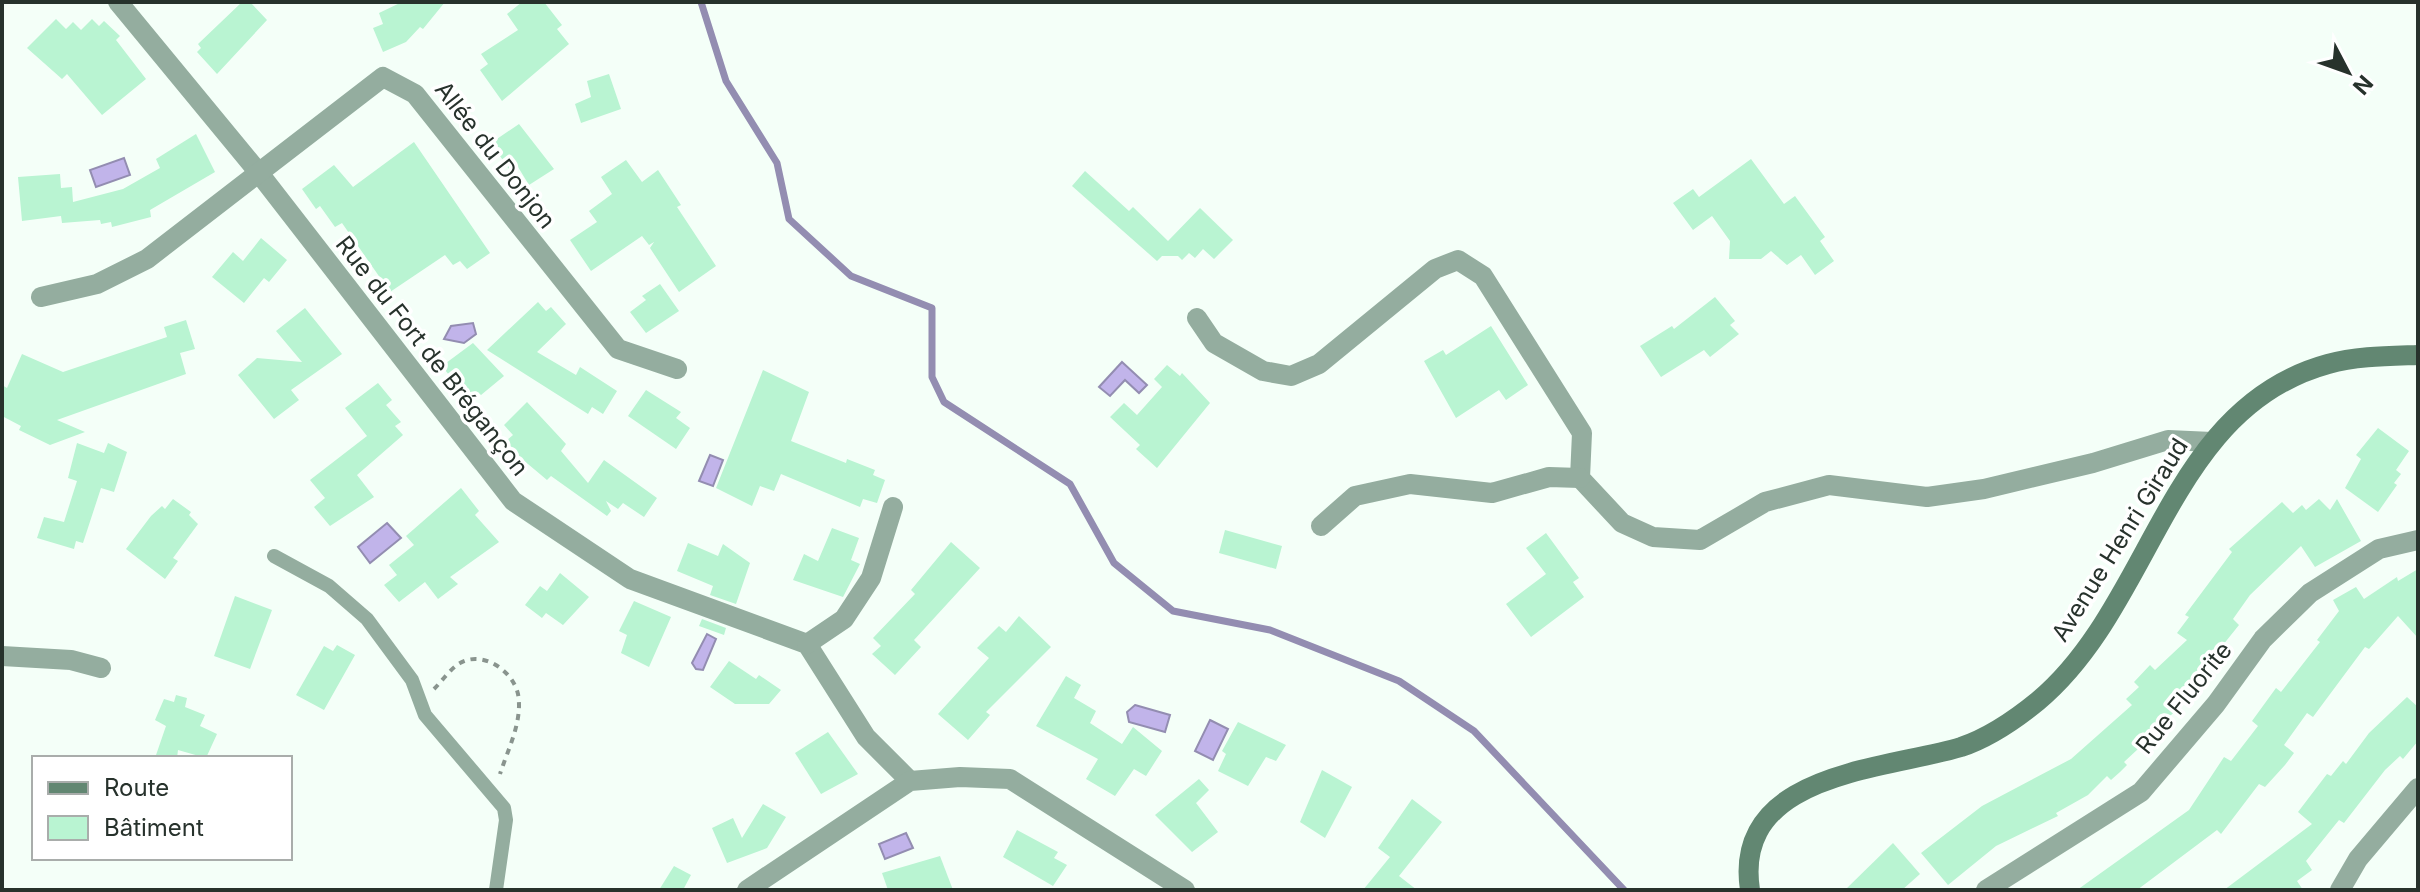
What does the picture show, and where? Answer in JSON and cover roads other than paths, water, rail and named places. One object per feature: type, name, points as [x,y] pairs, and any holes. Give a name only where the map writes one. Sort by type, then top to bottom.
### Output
[{"type":"street","name":"Rue du Fort de Brégançon","points":[[118,2],[259,173],[513,501],[630,579],[807,644]]},
{"type":"street","name":"Allée du Donjon","points":[[259,173],[383,77],[415,94],[618,349],[677,369]]},
{"type":"street","points":[[41,297],[97,284],[147,259],[259,173]]},
{"type":"street","points":[[1197,318],[1214,343],[1263,371],[1291,376],[1319,364],[1435,269],[1458,260],[1483,276],[1582,433],[1580,478]]},
{"type":"street","name":"Avenue Henri Giraud","points":[[1750,890],[1751,854],[1756,838],[1764,822],[1786,802],[1825,780],[1862,767],[1962,747],[2001,728],[2040,700],[2075,662],[2111,613],[2178,489],[2212,442],[2245,407],[2286,379],[2359,357],[2418,355]]},
{"type":"street","points":[[1321,526],[1355,496],[1410,484],[1492,493],[1549,477],[1580,478],[1622,523],[1653,537],[1700,540],[1765,502],[1829,485],[1927,497],[1984,489],[2080,467],[2168,440],[2212,442]]},
{"type":"street","points":[[893,507],[871,578],[844,619],[807,644],[866,737],[910,781]]},
{"type":"street","name":"Rue Fluorite","points":[[1986,890],[2141,792],[2216,704],[2263,639],[2310,593],[2379,549],[2418,540]]},
{"type":"street","points":[[2,656],[71,660],[101,668]]},
{"type":"street","points":[[747,890],[910,781],[960,777],[1010,779],[1185,890]]},
{"type":"street","points":[[2340,890],[2358,859],[2418,788]]},
{"type":"lane","points":[[274,556],[329,586],[367,619],[412,680],[418,705],[504,808],[506,820],[496,890]]},
{"type":"waterway","points":[[701,2],[726,81],[777,163],[789,219],[851,276],[932,308],[932,377],[944,402],[1070,484],[1114,563],[1173,611],[1270,630],[1399,681],[1474,731],[1624,890]]}]
